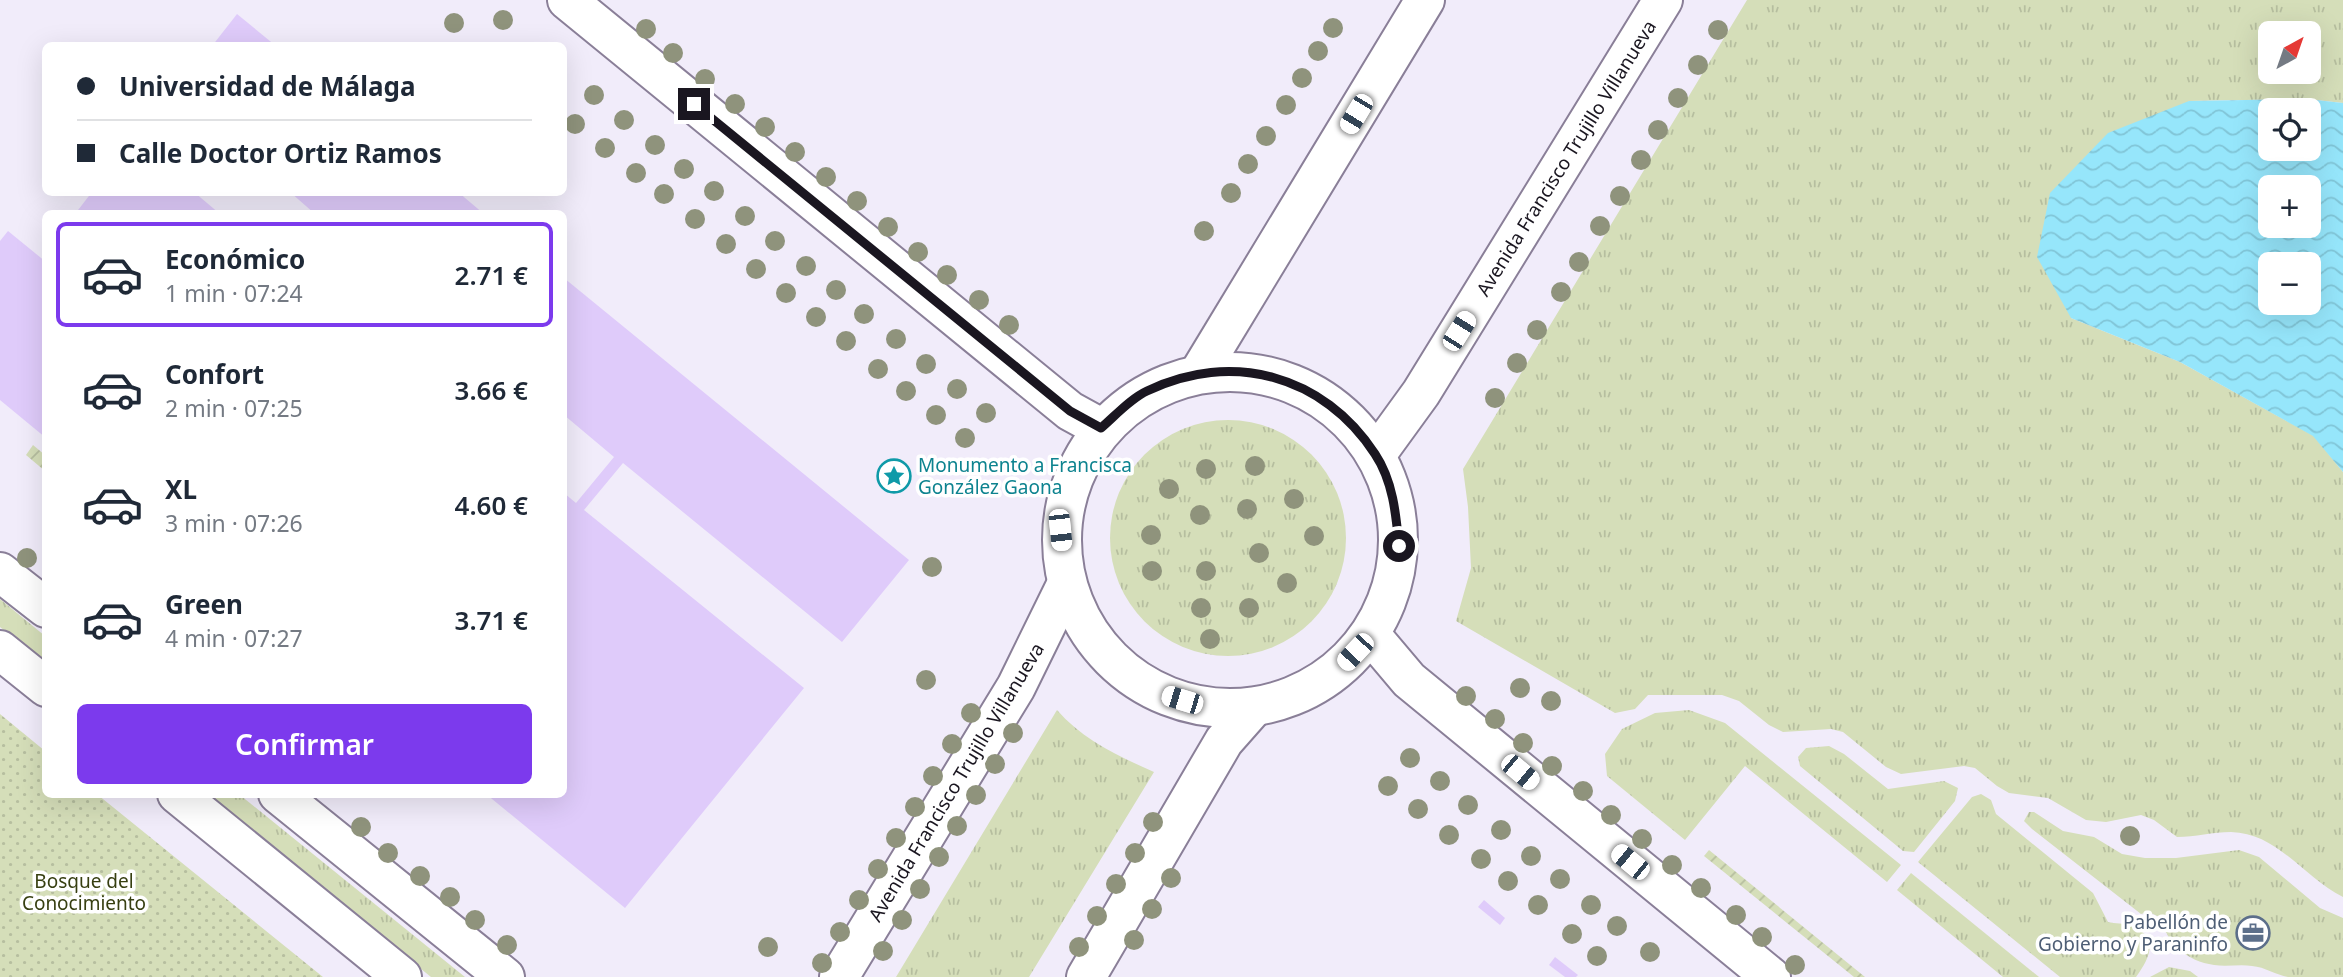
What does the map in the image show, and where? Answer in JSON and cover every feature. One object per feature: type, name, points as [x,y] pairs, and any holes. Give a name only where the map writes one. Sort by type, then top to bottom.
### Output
[{"type":"street","points":[[567,0],[1070,411],[1101,428]]},
{"type":"street","points":[[1199,373],[1425,0]]},
{"type":"street","name":"Avenida Francisco Trujillo Villanueva","points":[[1376,455],[1421,393],[1662,0]]},
{"type":"street","points":[[1251,372],[1301,386],[1344,415],[1376,455],[1394,499],[1399,546],[1391,593],[1371,635],[1339,670],[1300,694],[1255,707],[1206,707],[1159,693],[1118,667],[1086,629],[1066,585],[1060,530],[1069,489],[1072,476],[1101,428],[1145,392],[1199,373],[1251,372]]},
{"type":"street","points":[[0,572],[42,605]]},
{"type":"street","name":"Avenida Francisco Trujillo Villanueva","points":[[839,977],[1016,687],[1066,585]]},
{"type":"street","points":[[1371,635],[1409,681],[1771,977]]},
{"type":"street","points":[[0,650],[42,684]]},
{"type":"street","points":[[1086,977],[1224,741],[1255,707]]},
{"type":"street","points":[[182,798],[402,977]]},
{"type":"street","points":[[283,798],[505,977]]},
{"type":"shaded area","points":[[0,0],[2343,0],[2343,977],[0,977]]},
{"type":"green space","points":[[1747,0],[2343,0],[2343,103],[2321,101],[2321,98],[2189,101],[2071,318],[2180,362],[2314,436],[2343,472],[2343,897],[2277,848],[2248,834],[2224,832],[2177,837],[2154,820],[2141,815],[2106,822],[2086,820],[2048,798],[2009,793],[1975,768],[1964,766],[1901,774],[1886,767],[1843,732],[1831,729],[1783,732],[1769,725],[1739,701],[1722,695],[1648,695],[1635,709],[1615,713],[1456,621],[1471,568],[1463,469]]},
{"type":"green space","points":[[1228,420],[1273,429],[1303,447],[1319,463],[1341,504],[1346,538],[1337,583],[1319,613],[1303,629],[1262,651],[1228,656],[1183,647],[1153,629],[1137,613],[1115,572],[1110,538],[1119,493],[1137,463],[1153,447],[1194,425]]},
{"type":"green space","points":[[33,445],[42,452],[42,468],[26,455]]},
{"type":"green space","points":[[0,599],[42,634],[42,662],[0,627]]},
{"type":"green space","points":[[1057,710],[1090,739],[1154,772],[1029,977],[896,977]]},
{"type":"green space","points":[[1689,710],[1725,723],[1901,865],[1887,882],[1745,766],[1685,840],[1607,776],[1605,754],[1622,729],[1655,713]]},
{"type":"green space","name":"Bosque del Conocimiento","points":[[0,714],[42,749],[42,798],[102,798],[323,977],[0,977]]},
{"type":"green space","points":[[1829,746],[1844,754],[1888,789],[1944,781],[1958,788],[1955,801],[1914,852],[1903,851],[1800,766],[1798,757],[1806,748]]},
{"type":"green space","points":[[1981,794],[1991,800],[1996,814],[2093,893],[2108,922],[2131,925],[2146,936],[2150,948],[2136,977],[2060,977],[1918,862],[1972,797]]},
{"type":"green space","points":[[210,798],[244,798],[465,977],[431,977]]},
{"type":"green space","points":[[2029,812],[2034,812],[2063,831],[2094,837],[2122,854],[2145,858],[2176,858],[2239,850],[2259,857],[2320,908],[2343,918],[2343,977],[2288,977],[2257,967],[2214,965],[2195,960],[2173,943],[2161,918],[2149,912],[2141,914],[2032,829],[2024,821]]},
{"type":"green space","points":[[1709,850],[1865,977],[1854,977],[1704,856]]},
{"type":"green space","points":[[1911,873],[2039,977],[2003,977],[1897,890]]},
{"type":"green space","points":[[2169,967],[2190,971],[2198,977],[2150,977]]},
{"type":"water","points":[[2258,100],[2258,161],[2321,161],[2321,101],[2343,103],[2343,472],[2313,436],[2180,362],[2071,318],[2037,257],[2050,193],[2108,133],[2189,101]]},
{"type":"building","points":[[237,14],[271,42],[215,42]]},
{"type":"building","points":[[89,196],[199,196],[215,210],[78,210]]},
{"type":"building","points":[[295,196],[463,196],[479,210],[310,210]]},
{"type":"building","points":[[8,231],[42,259],[42,435],[0,400],[0,241]]},
{"type":"building","points":[[567,280],[909,560],[842,642],[623,463],[584,510],[804,688],[625,908],[491,798],[567,798],[567,496],[576,503],[614,457],[567,418]]},
{"type":"building","points":[[1484,900],[1505,918],[1500,925],[1478,907]]},
{"type":"building","points":[[1555,957],[1578,975],[1565,977],[1549,965]]},
{"type":"place","name":"Monumento a Francisca González Gaona","points":[[894,476]]},
{"type":"place","name":"Pabellón de Gobierno y Paraninfo","points":[[2253,933]]},
{"type":"route","points":[[694,104],[1070,411],[1101,428],[1145,392],[1199,373],[1251,372],[1301,386],[1344,415],[1376,455],[1394,499],[1399,546]]}]
